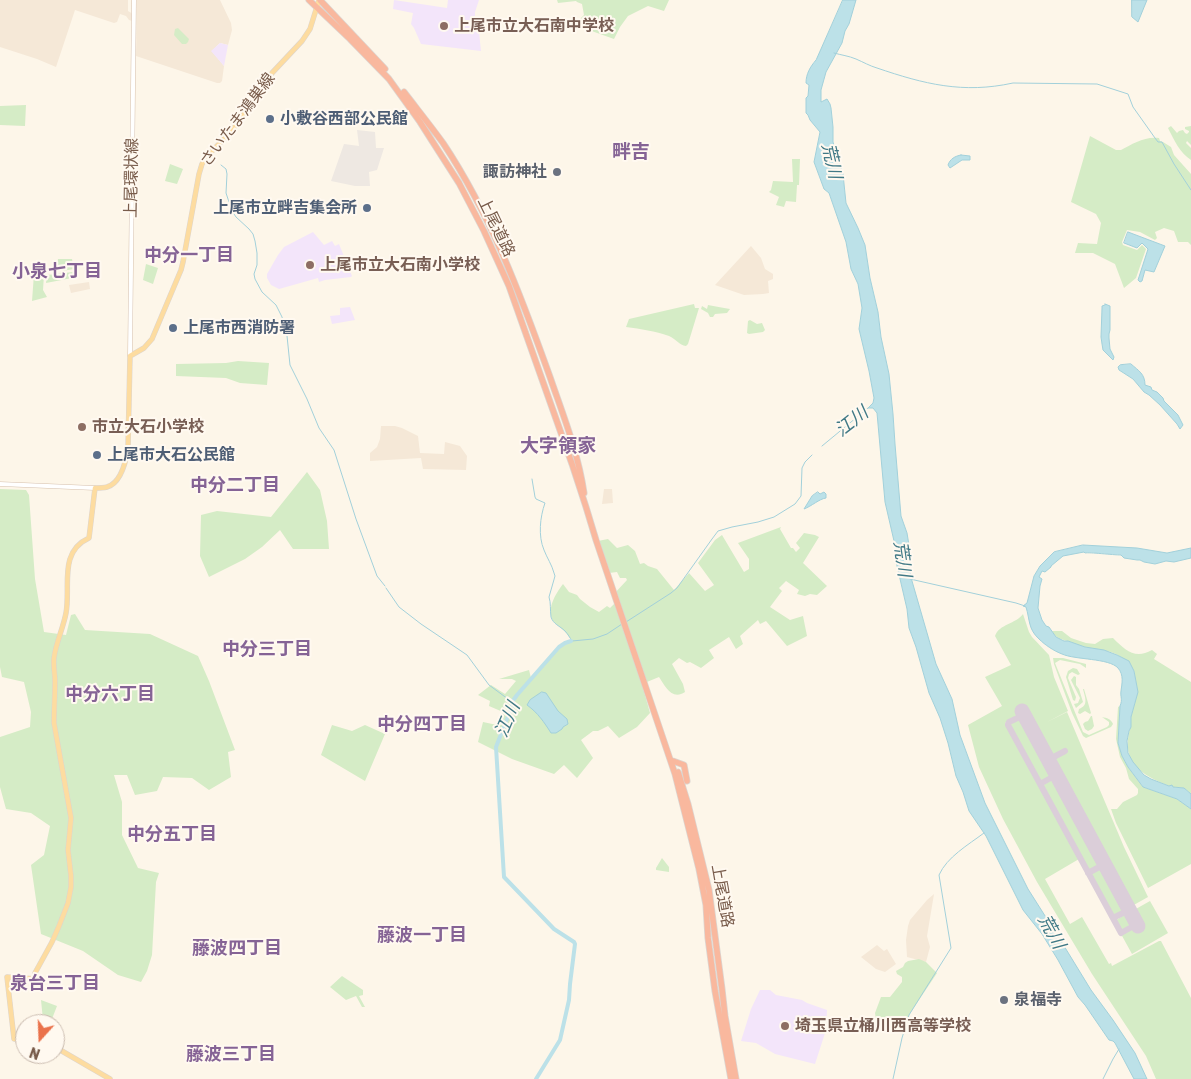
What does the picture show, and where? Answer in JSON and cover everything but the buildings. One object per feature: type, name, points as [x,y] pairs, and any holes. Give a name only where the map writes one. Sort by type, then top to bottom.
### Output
[{"type":"highway","name":"上尾道路","points":[[309,0],[389,79],[420,122],[459,184],[484,231],[509,286],[586,507],[652,708],[688,804],[708,883],[725,1016],[736,1079]]},
{"type":"highway","name":"上尾道路","points":[[319,0],[380,64],[416,107],[444,145],[481,209],[516,285],[558,400],[578,461],[586,507]]},
{"type":"highway","name":"上尾道路","points":[[658,724],[675,774],[702,882],[714,983],[730,1079]]},
{"type":"highway","points":[[673,761],[684,765],[687,781]]},
{"type":"main road","name":"上尾環状線","points":[[130,356],[134,0]]},
{"type":"main road","name":"さいたま鴻巣線","points":[[130,356],[144,348],[152,339],[181,270],[199,174],[205,159],[230,134],[272,73],[302,41],[310,28],[319,0]]},
{"type":"main road","points":[[0,484],[105,488],[113,484],[127,458],[130,356]]},
{"type":"main road","points":[[15,1039],[7,977],[37,980],[35,973],[56,934],[68,903],[71,887],[68,850],[71,818],[54,724],[54,659],[58,637],[66,613],[68,565],[76,547],[90,538],[95,488]]},
{"type":"main road","points":[[65,1053],[110,1079]]},
{"type":"shaded area","points":[[0,0],[128,0],[128,11],[133,14],[132,21],[120,14],[117,22],[114,23],[75,10],[56,67],[0,47]]},
{"type":"shaded area","points":[[137,0],[220,0],[231,23],[232,30],[228,45],[220,43],[212,51],[224,66],[222,81],[217,83],[136,56]]},
{"type":"shaded area","name":"上尾市立大石南中学校","points":[[394,0],[447,8],[448,0],[479,0],[475,12],[475,22],[477,32],[479,32],[481,51],[421,44],[411,24],[413,13],[393,9]]},
{"type":"shaded area","points":[[220,43],[228,45],[224,66],[211,51]]},
{"type":"shaded area","points":[[357,130],[375,132],[376,148],[384,148],[377,170],[369,172],[370,186],[355,186],[331,181],[344,144],[359,146]]},
{"type":"shaded area","name":"上尾市立大石南小学校","points":[[313,232],[324,245],[332,241],[335,246],[339,244],[352,276],[319,282],[318,278],[279,289],[271,285],[267,274],[284,247]]},
{"type":"shaded area","points":[[751,246],[761,258],[765,269],[773,274],[773,279],[768,281],[769,293],[744,295],[715,285]]},
{"type":"shaded area","points":[[89,282],[90,289],[71,293],[69,285]]},
{"type":"shaded area","points":[[350,307],[355,320],[332,324],[330,316],[340,315],[340,308]]},
{"type":"shaded area","points":[[381,426],[395,426],[418,436],[420,453],[444,454],[445,442],[460,446],[467,456],[466,470],[423,469],[421,458],[370,461],[370,453],[377,447],[380,439]]},
{"type":"shaded area","points":[[604,489],[612,489],[613,503],[602,504]]},
{"type":"shaded area","points":[[934,894],[927,936],[930,947],[926,962],[907,957],[906,940],[910,920]]},
{"type":"shaded area","points":[[877,945],[884,951],[887,949],[896,964],[885,972],[876,969],[861,957]]},
{"type":"shaded area","name":"埼玉県立桶川西高等学校","points":[[760,990],[770,990],[776,995],[802,1000],[827,1010],[826,1030],[815,1064],[775,1054],[756,1043],[741,1041],[751,1009]]},
{"type":"green space","points":[[557,0],[669,0],[664,11],[648,6],[628,16],[614,39],[586,29],[591,21],[580,19],[584,15],[582,4],[576,1],[558,3]]},
{"type":"green space","points":[[178,28],[189,39],[186,44],[182,44],[174,35],[175,29]]},
{"type":"green space","points":[[26,105],[25,126],[0,125],[0,106]]},
{"type":"green space","points":[[1171,126],[1177,133],[1183,130],[1187,134],[1189,131],[1185,127],[1191,126],[1191,145],[1187,141],[1186,143],[1191,148],[1191,160],[1180,150],[1175,142],[1168,128]]},
{"type":"green space","points":[[1090,136],[1116,150],[1121,150],[1144,139],[1159,138],[1160,141],[1171,147],[1174,155],[1191,174],[1191,245],[1188,242],[1178,242],[1174,231],[1164,228],[1155,232],[1157,238],[1155,240],[1140,232],[1127,230],[1122,242],[1123,245],[1137,250],[1142,245],[1146,249],[1136,278],[1124,288],[1115,264],[1093,253],[1075,253],[1078,243],[1097,244],[1101,223],[1096,214],[1071,202]]},
{"type":"green space","points":[[792,159],[800,159],[796,202],[786,201],[784,207],[776,205],[779,197],[769,192],[773,181],[793,182]]},
{"type":"green space","points":[[170,164],[183,169],[177,184],[165,181]]},
{"type":"green space","points":[[58,259],[72,259],[74,269],[62,271],[61,265],[57,265]]},
{"type":"green space","points":[[146,264],[158,268],[153,284],[143,280]]},
{"type":"green space","points":[[73,272],[72,278],[46,283],[47,275]]},
{"type":"green space","points":[[34,274],[44,275],[43,290],[47,297],[32,301]]},
{"type":"green space","points":[[694,304],[695,308],[699,308],[686,346],[664,334],[626,327],[629,319]]},
{"type":"green space","points":[[708,305],[730,309],[727,313],[715,314],[713,317],[710,317],[708,313],[701,309],[702,306],[707,309]]},
{"type":"green space","points":[[750,320],[757,324],[762,323],[765,330],[763,332],[747,333],[748,321]]},
{"type":"green space","points":[[238,361],[269,363],[267,385],[240,383],[226,378],[176,376],[176,364]]},
{"type":"green space","points":[[307,472],[320,490],[327,521],[329,549],[293,549],[280,530],[262,547],[245,559],[209,577],[200,556],[201,515],[217,511],[271,517]]},
{"type":"green space","points":[[0,489],[26,490],[29,495],[35,579],[44,632],[66,635],[71,615],[75,614],[85,630],[150,634],[198,656],[235,750],[228,752],[231,777],[209,790],[192,778],[163,777],[157,791],[135,795],[127,775],[114,775],[122,802],[122,835],[138,868],[159,873],[156,882],[152,955],[141,982],[118,975],[83,951],[41,934],[31,865],[44,855],[50,826],[31,813],[6,809],[0,787],[0,737],[30,727],[31,712],[24,682],[2,677],[0,667]]},
{"type":"green space","points":[[781,527],[780,529],[791,548],[796,552],[800,548],[796,543],[804,533],[819,537],[803,563],[827,586],[817,595],[810,594],[805,596],[797,594],[799,590],[786,581],[779,588],[782,591],[770,607],[790,620],[803,616],[807,636],[787,646],[766,621],[760,624],[758,620],[740,636],[743,644],[736,649],[729,637],[709,650],[714,658],[701,668],[679,658],[672,664],[683,684],[685,692],[673,694],[666,688],[659,677],[642,684],[650,713],[637,727],[619,738],[608,726],[598,731],[593,731],[581,740],[593,758],[577,778],[564,765],[554,774],[512,759],[478,742],[483,722],[497,725],[503,712],[489,706],[490,701],[478,695],[491,685],[505,694],[516,681],[512,679],[499,679],[529,670],[531,678],[533,678],[556,650],[567,642],[572,641],[554,622],[551,616],[551,606],[563,584],[569,592],[577,595],[590,607],[599,612],[607,606],[610,608],[616,602],[613,595],[627,580],[626,578],[620,578],[617,572],[609,573],[598,541],[608,539],[617,548],[628,545],[635,551],[640,564],[644,563],[657,569],[674,590],[689,573],[705,591],[714,585],[698,563],[715,540],[722,535],[744,572],[749,569],[749,559],[738,543]]},
{"type":"green space","points":[[1023,614],[1032,637],[1049,655],[1054,677],[1068,711],[1047,722],[1067,712],[1124,847],[1148,897],[1132,906],[1025,709],[1018,712],[1020,715],[1005,723],[1079,859],[1045,879],[1070,924],[1082,917],[1109,964],[1111,963],[1112,966],[1161,941],[1191,998],[1191,1079],[1156,1079],[1146,1056],[1092,974],[1037,882],[1003,819],[979,767],[968,725],[1002,706],[985,677],[1011,665],[995,636],[1000,629]]},
{"type":"green space","points":[[1052,631],[1062,631],[1071,638],[1086,643],[1095,644],[1103,639],[1113,638],[1126,650],[1135,654],[1146,653],[1152,650],[1157,654],[1154,659],[1191,682],[1191,794],[1184,788],[1169,786],[1149,777],[1135,766],[1131,759],[1128,750],[1128,740],[1136,689],[1134,671],[1130,666],[1114,653],[1083,647],[1055,636]]},
{"type":"green space","points":[[1053,658],[1063,658],[1086,664],[1086,668],[1080,664],[1060,660],[1055,663],[1083,732],[1089,735],[1107,727],[1109,722],[1102,717],[1111,721],[1113,724],[1111,727],[1086,738],[1083,736],[1072,713]]},
{"type":"green space","points":[[1073,668],[1077,669],[1080,674],[1072,672],[1068,678],[1076,697],[1075,701],[1073,700],[1066,677],[1068,671]]},
{"type":"green space","points":[[1074,676],[1076,677],[1076,685],[1083,702],[1076,708],[1074,704],[1078,703],[1080,698],[1071,680]]},
{"type":"green space","points":[[1083,689],[1090,714],[1085,711],[1080,714],[1078,713],[1085,703]]},
{"type":"green space","points":[[1120,706],[1118,743],[1128,767],[1143,787],[1177,799],[1191,809],[1191,864],[1148,888],[1111,809],[1117,809],[1123,802],[1138,793],[1138,789],[1129,779],[1120,757],[1116,739],[1118,707]]},
{"type":"green space","points":[[1091,716],[1094,726],[1088,731],[1083,724]]},
{"type":"green space","points":[[1021,718],[1052,775],[1041,782],[1010,724]]},
{"type":"green space","points":[[332,725],[352,731],[365,725],[385,734],[365,781],[321,755]]},
{"type":"green space","points":[[1054,779],[1100,864],[1089,870],[1043,785]]},
{"type":"green space","points":[[662,858],[669,867],[669,872],[656,870]]},
{"type":"green space","points":[[1102,868],[1124,910],[1114,916],[1091,873]]},
{"type":"green space","points":[[1150,901],[1168,933],[1132,954],[1121,934],[1134,927],[1136,929],[1143,925],[1134,910]]},
{"type":"green space","points":[[1126,914],[1132,924],[1122,930],[1116,920]]},
{"type":"green space","points":[[919,959],[926,962],[937,973],[909,1015],[906,1025],[882,1017],[880,1022],[876,1020],[875,1013],[881,997],[890,997],[902,982],[902,977],[896,971],[908,961]]},
{"type":"green space","points":[[342,976],[363,990],[363,995],[359,996],[365,1007],[362,1007],[356,996],[346,1000],[330,987]]},
{"type":"green space","points":[[41,1000],[57,1006],[54,1014],[42,1014]]},
{"type":"water","name":"荒川","points":[[843,0],[856,0],[842,43],[826,72],[821,90],[821,102],[827,99],[830,104],[833,142],[843,174],[846,203],[865,245],[878,312],[889,374],[901,516],[909,545],[905,558],[906,563],[909,567],[936,664],[952,699],[960,735],[985,803],[1028,889],[1091,990],[1135,1053],[1147,1079],[1134,1079],[1115,1043],[1109,1040],[1078,997],[1042,934],[1023,910],[986,836],[969,811],[909,628],[907,609],[885,502],[877,413],[873,408],[868,408],[873,403],[874,398],[859,329],[862,308],[858,284],[851,269],[846,242],[829,193],[824,189],[814,162],[820,132],[806,113],[806,98],[809,85],[806,83],[808,74]]},
{"type":"water","points":[[1132,0],[1147,0],[1138,22],[1132,17]]},
{"type":"water","points":[[961,155],[970,156],[970,160],[962,160],[950,168],[948,165],[950,161]]},
{"type":"water","points":[[1128,232],[1165,246],[1154,272],[1145,270],[1140,282],[1138,280],[1148,249],[1142,243],[1137,248],[1124,243]]},
{"type":"water","points":[[1105,304],[1110,306],[1109,338],[1110,349],[1114,357],[1113,360],[1103,350],[1101,337],[1102,306]]},
{"type":"water","points":[[1131,364],[1143,375],[1145,385],[1157,392],[1178,415],[1183,425],[1180,429],[1160,405],[1144,392],[1133,379],[1119,370],[1118,367],[1120,365]]},
{"type":"water","points":[[818,492],[820,494],[824,492],[826,498],[804,509],[812,496]]},
{"type":"water","points":[[1083,545],[1137,548],[1167,553],[1191,548],[1191,558],[1155,564],[1124,558],[1121,555],[1084,552],[1063,556],[1045,572],[1042,571],[1039,577],[1042,579],[1038,608],[1042,620],[1056,637],[1085,647],[1104,650],[1129,661],[1134,671],[1138,692],[1127,741],[1128,753],[1144,775],[1169,786],[1184,788],[1191,794],[1191,809],[1177,799],[1143,787],[1122,756],[1118,743],[1122,679],[1118,668],[1107,662],[1059,653],[1041,641],[1031,628],[1026,607],[1023,606],[1027,603],[1034,576],[1040,566],[1054,552]]},
{"type":"water","points":[[542,692],[546,693],[558,711],[567,719],[568,724],[556,733],[551,733],[527,705],[530,700]]},
{"type":"waterway","points":[[834,53],[853,58],[894,74],[944,86],[977,88],[1013,83],[1097,84],[1128,94],[1133,107],[1158,142],[1162,142],[1191,190]]},
{"type":"waterway","points":[[221,165],[226,169],[226,193],[232,211],[253,234],[257,253],[255,279],[262,292],[276,305],[282,317],[287,336],[290,365],[319,428],[334,450],[377,576],[385,586]]},
{"type":"waterway","name":"江川","points":[[822,446],[868,408]]},
{"type":"waterway","name":"江川","points":[[626,622],[677,588],[718,531],[774,517],[795,504],[801,496],[802,468],[812,455]]},
{"type":"waterway","points":[[532,479],[536,499],[545,503],[540,533],[542,545],[555,576],[549,597],[552,619],[565,631],[572,641],[593,639],[607,634],[622,624]]},
{"type":"waterway","name":"荒川","points":[[910,579],[1025,606]]},
{"type":"waterway","points":[[386,588],[399,607],[467,655],[489,685],[512,702]]},
{"type":"waterway","name":"江川","points":[[536,1079],[560,1040],[569,1000],[575,944],[554,929],[504,877],[496,747],[512,702],[559,647],[571,641]]},
{"type":"waterway","points":[[893,1079],[909,1015],[951,948],[939,875],[953,857],[984,833]]},
{"type":"waterway","points":[[1103,1079],[1119,1049]]},
{"type":"taxiway","points":[[1024,715],[1009,722],[1008,725],[1121,933],[1137,924]]},
{"type":"taxiway","points":[[1048,760],[1065,751]]},
{"type":"taxiway","points":[[1040,784],[1056,775]]},
{"type":"taxiway","points":[[1088,873],[1105,864]]},
{"type":"taxiway","points":[[1113,918],[1129,910]]},
{"type":"runway","points":[[1022,711],[1138,926]]},
{"type":"place","name":"上尾市立大石南中学校","points":[[444,26]]},
{"type":"place","name":"小敷谷西部公民館","points":[[270,119]]},
{"type":"place","name":"諏訪神社","points":[[557,172]]},
{"type":"place","name":"上尾市立畔吉集会所","points":[[367,208]]},
{"type":"place","name":"上尾市立大石南小学校","points":[[310,265]]},
{"type":"place","name":"上尾市西消防署","points":[[173,328]]},
{"type":"place","name":"市立大石小学校","points":[[82,427]]},
{"type":"place","name":"上尾市大石公民館","points":[[97,455]]},
{"type":"place","name":"泉福寺","points":[[1004,1000]]},
{"type":"place","name":"埼玉県立桶川西高等学校","points":[[785,1026]]},
{"type":"district","name":"畔吉","points":[[631,153]]},
{"type":"district","name":"中分一丁目","points":[[189,256]]},
{"type":"district","name":"小泉七丁目","points":[[57,272]]},
{"type":"district","name":"大字領家","points":[[558,447]]},
{"type":"district","name":"中分二丁目","points":[[235,486]]},
{"type":"district","name":"中分三丁目","points":[[267,650]]},
{"type":"district","name":"中分六丁目","points":[[110,695]]},
{"type":"district","name":"中分四丁目","points":[[422,725]]},
{"type":"district","name":"中分五丁目","points":[[172,835]]},
{"type":"district","name":"藤波一丁目","points":[[422,936]]},
{"type":"district","name":"藤波四丁目","points":[[237,949]]},
{"type":"district","name":"泉台三丁目","points":[[55,984]]},
{"type":"district","name":"藤波三丁目","points":[[231,1055]]}]
